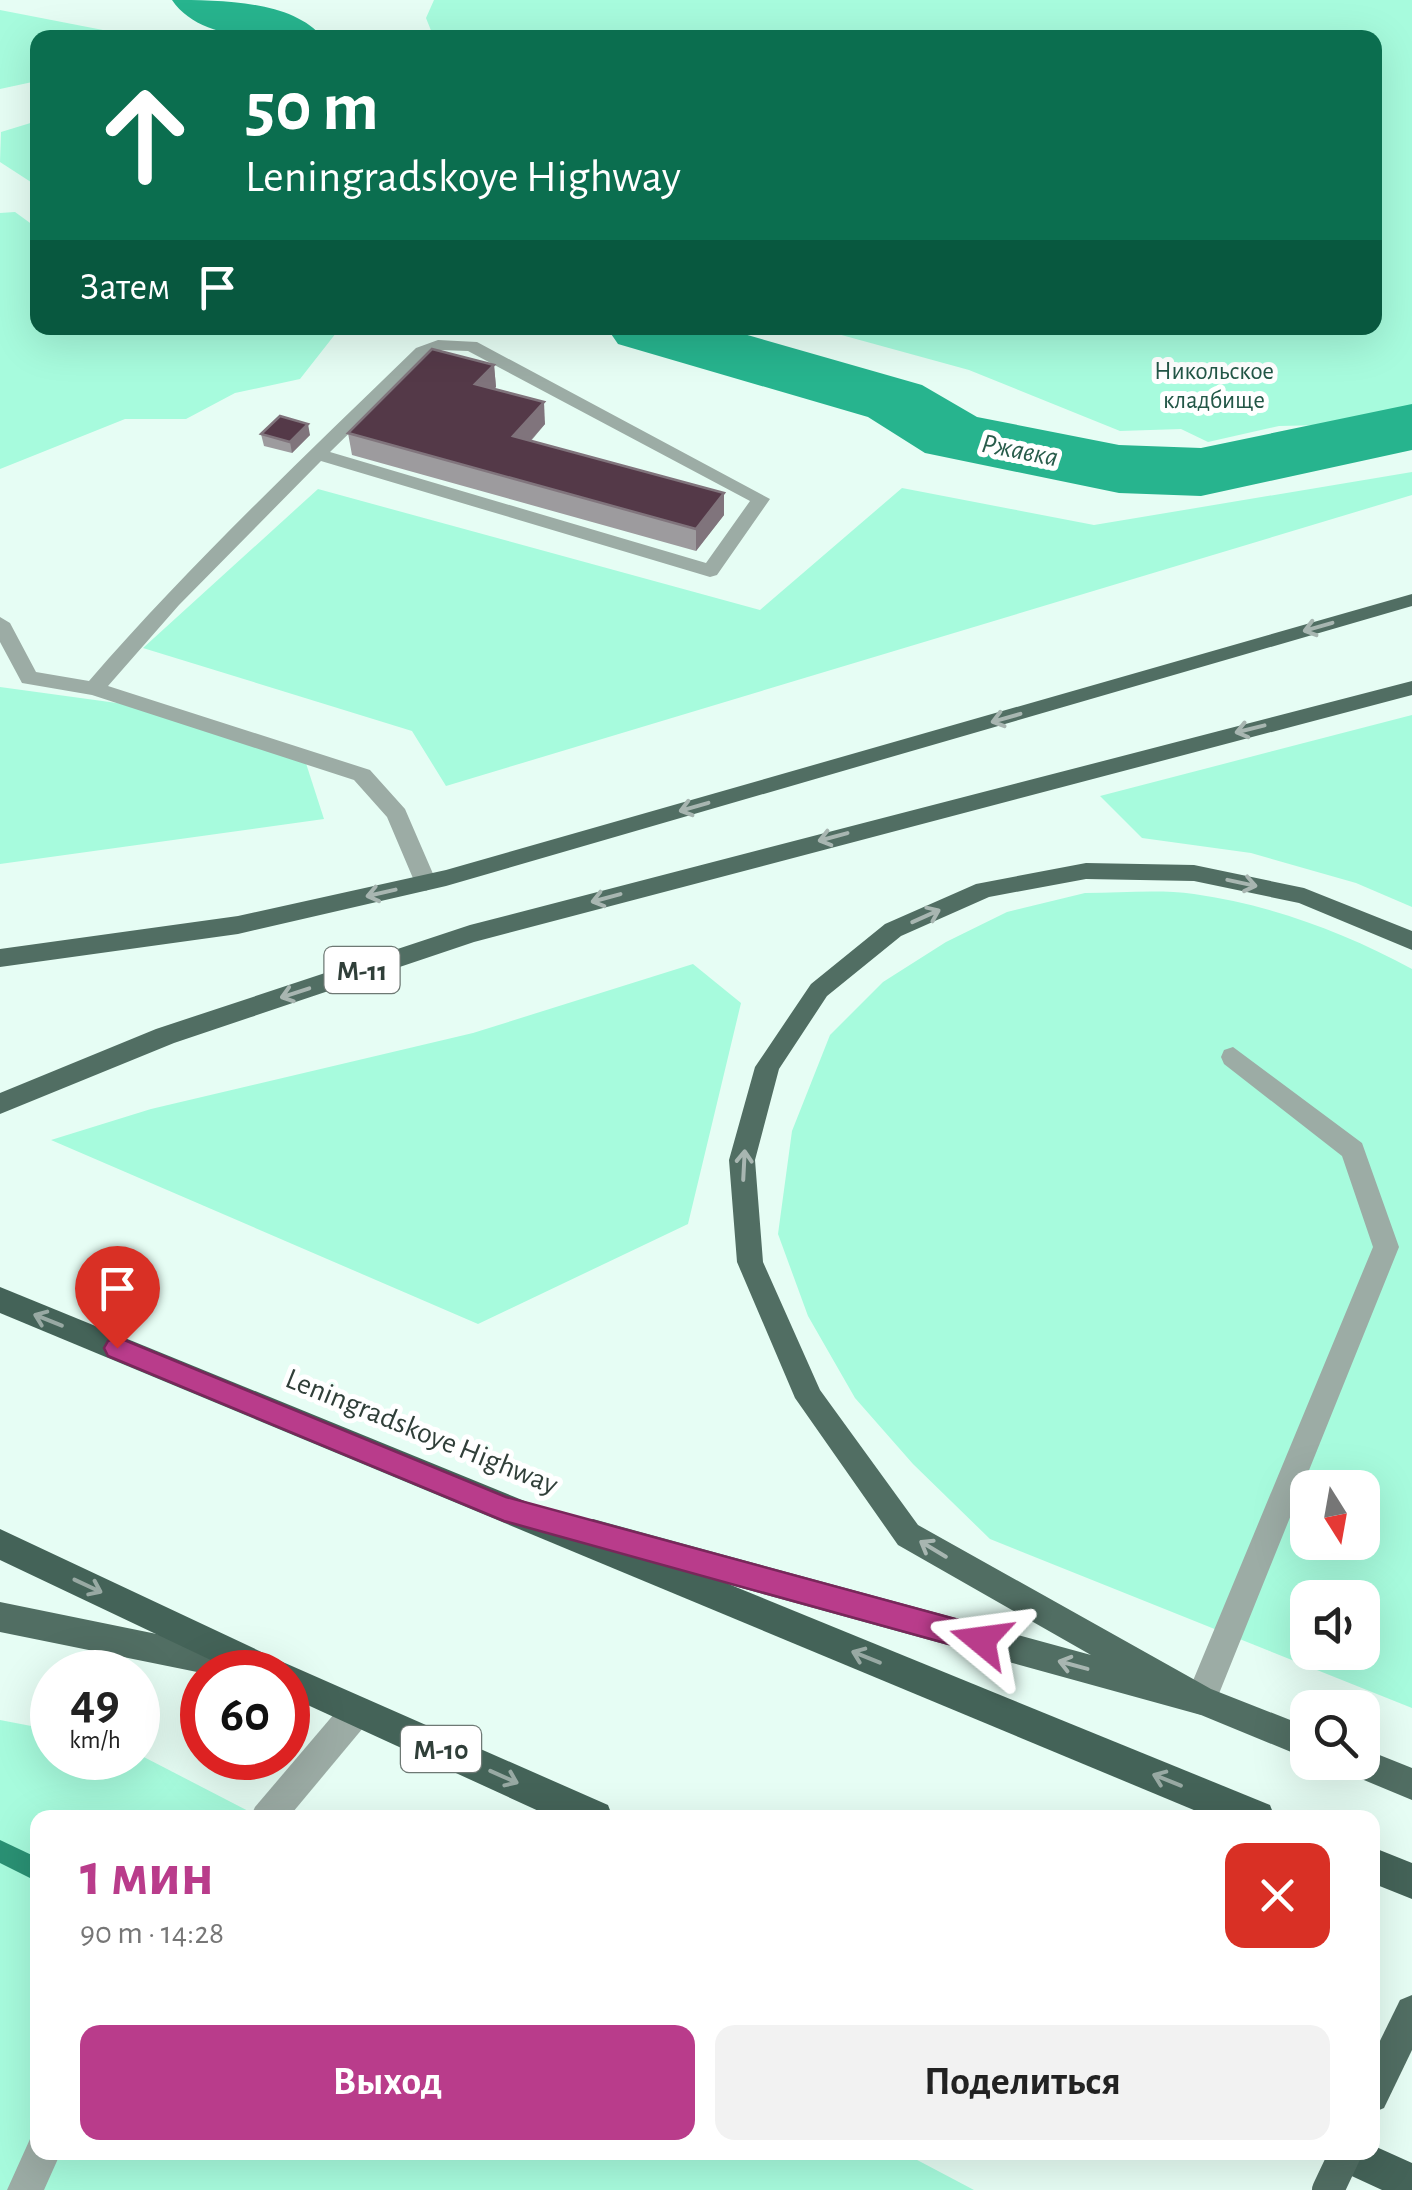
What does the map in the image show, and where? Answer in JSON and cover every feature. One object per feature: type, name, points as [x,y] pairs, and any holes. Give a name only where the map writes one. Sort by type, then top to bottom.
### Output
[{"type":"highway","name":"Leningradskoye Highway","points":[[0,1300],[1238,1810]]},
{"type":"highway","points":[[0,1544],[225,1650]]},
{"type":"highway","name":"М-10","points":[[310,1689],[577,1810]]},
{"type":"highway","points":[[1380,1868],[1412,1881]]},
{"type":"highway","points":[[1362,2160],[1412,2183]]},
{"type":"main road","points":[[0,958],[238,925],[426,883],[1412,600]]},
{"type":"main road","name":"М-11","points":[[0,1104],[164,1036],[470,934],[1412,688]]},
{"type":"main road","points":[[1201,1700],[908,1535],[809,1398],[750,1262],[742,1160],[767,1067],[819,990],[894,930],[984,890],[1086,871],[1194,873],[1304,896],[1412,941]]},
{"type":"main road","points":[[504,1508],[1201,1700],[1290,1735]]},
{"type":"main road","points":[[0,1618],[180,1654]]},
{"type":"main road","points":[[1380,1771],[1412,1784]]},
{"type":"main road","points":[[1380,2079],[1412,2012]]},
{"type":"main road","points":[[1328,2190],[1341,2160]]},
{"type":"lane","points":[[94,689],[153,617],[422,352],[456,343],[471,346],[761,499],[710,570],[319,454]]},
{"type":"lane","points":[[0,623],[29,678],[94,689],[362,775],[397,814],[426,883]]},
{"type":"lane","points":[[1201,1700],[1386,1247],[1353,1150],[1234,1057]]},
{"type":"lane","points":[[273,1810],[358,1711]]},
{"type":"lane","points":[[25,2190],[40,2160]]},
{"type":"green space","name":"Никольское кладбище","points":[[434,0],[1412,0],[1412,423],[1279,426],[1208,442],[1181,429],[1120,431],[969,370],[842,335],[1382,335],[1382,30],[431,30],[426,18]]},
{"type":"green space","points":[[0,10],[103,30],[30,30],[30,83],[0,89]]},
{"type":"green space","points":[[30,123],[30,181],[0,162],[1,132]]},
{"type":"green space","points":[[15,212],[30,223],[30,335],[335,335],[300,379],[235,393],[186,419],[125,419],[0,469],[0,213]]},
{"type":"green space","points":[[1412,472],[1412,495],[446,786],[412,731],[143,648],[318,489],[760,610],[902,488],[1094,525]]},
{"type":"green space","points":[[0,687],[190,713],[303,754],[324,819],[0,864]]},
{"type":"green space","points":[[1412,715],[1412,907],[1356,883],[1251,853],[1142,838],[1100,796]]},
{"type":"green space","points":[[1154,891],[1251,905],[1360,943],[1412,969],[1412,1708],[1380,1695],[1380,1690],[1367,1690],[1317,1670],[1380,1670],[1380,1580],[1290,1580],[1290,1659],[990,1539],[913,1464],[855,1398],[808,1316],[778,1234],[792,1131],[830,1035],[883,982],[946,942],[1007,912],[1085,893]]},
{"type":"green space","points":[[693,964],[741,1003],[688,1224],[478,1324],[51,1140],[151,1109],[473,1033]]},
{"type":"green space","points":[[0,1720],[30,1726],[30,1780],[160,1780],[160,1765],[180,1776],[180,1780],[188,1780],[246,1810],[30,1810],[30,2160],[917,2160],[974,2190],[0,2190]]},
{"type":"building","points":[[432,349],[494,365],[475,384],[544,402],[513,436],[724,493],[696,529],[348,433]]},
{"type":"building","points":[[280,416],[308,424],[290,442],[261,434]]},
{"type":"waterway","name":"Ржавка","points":[[201,0],[274,30]]},
{"type":"waterway","name":"Ржавка","points":[[668,335],[895,401],[953,436],[1119,469],[1201,472],[1412,427]]},
{"type":"waterway","points":[[0,1851],[30,1867]]},
{"type":"route","points":[[117,1348],[504,1508],[981,1640]]}]
